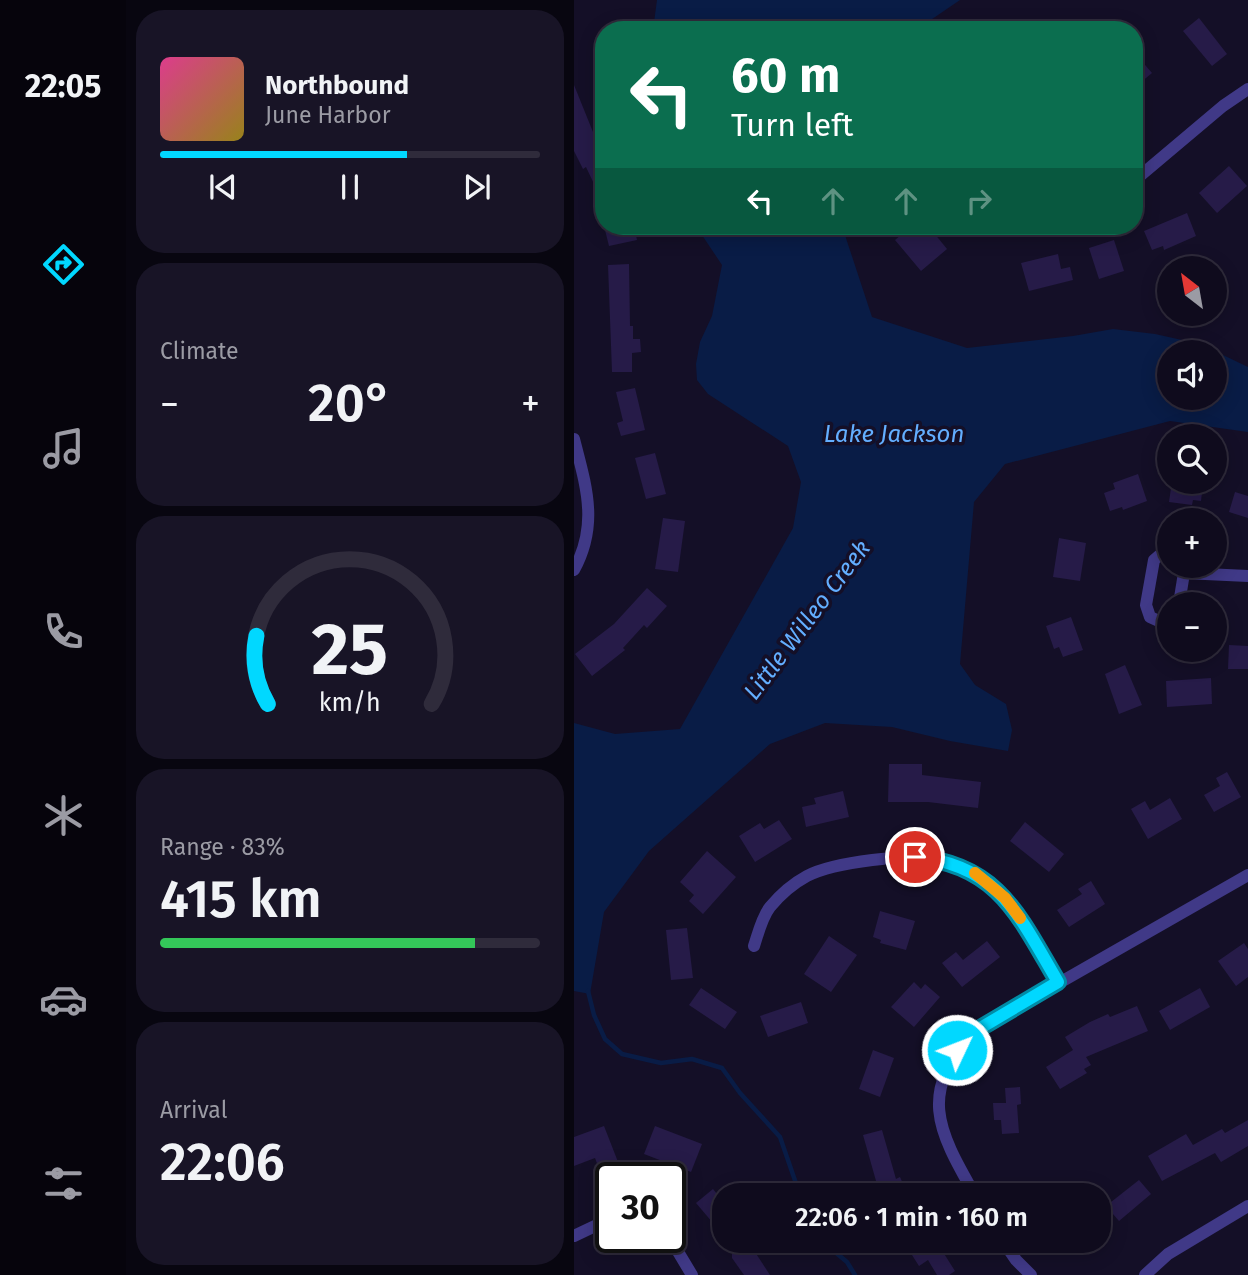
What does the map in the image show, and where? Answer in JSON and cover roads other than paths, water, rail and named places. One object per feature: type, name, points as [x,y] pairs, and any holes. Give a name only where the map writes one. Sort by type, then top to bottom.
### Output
[{"type":"street","points":[[1143,173],[1223,106],[1248,89]]},
{"type":"street","points":[[574,439],[589,506],[589,532],[582,556],[574,570]]},
{"type":"street","points":[[1157,557],[1154,560],[1146,605],[1150,617],[1157,620]]},
{"type":"street","points":[[1227,574],[1248,576]]},
{"type":"street","points":[[754,946],[768,909],[806,877],[825,869],[885,860],[915,857],[939,859],[978,875],[1005,898],[1058,982]]},
{"type":"street","points":[[968,1183],[949,1150],[940,1119],[939,1096],[944,1073],[957,1050],[977,1030],[1248,874]]},
{"type":"street","points":[[1145,1275],[1168,1254],[1248,1206]]},
{"type":"street","points":[[574,1236],[595,1226]]},
{"type":"street","points":[[679,1253],[692,1275]]},
{"type":"street","points":[[1011,1253],[1031,1275]]},
{"type":"water","points":[[657,0],[960,0],[929,21],[654,21]]},
{"type":"water","name":"Lake Jackson","points":[[702,235],[845,235],[872,317],[967,348],[1113,329],[1182,340],[1157,340],[1157,410],[1227,410],[1227,357],[1248,367],[1248,432],[1227,429],[1227,424],[1170,421],[1005,464],[974,502],[960,664],[975,685],[1006,704],[1012,730],[1008,751],[892,727],[825,723],[770,744],[649,851],[604,912],[590,994],[574,991],[574,723],[615,734],[680,729],[793,528],[801,482],[788,446],[708,394],[697,380],[696,364],[700,342],[712,316],[722,265]]},
{"type":"waterway","name":"Little Willeo Creek","points":[[588,991],[594,1015],[605,1039],[622,1054],[661,1063],[692,1059],[722,1068],[740,1093],[780,1137],[796,1183]]},
{"type":"waterway","name":"Little Willeo Creek","points":[[836,1253],[847,1262],[855,1275]]}]
